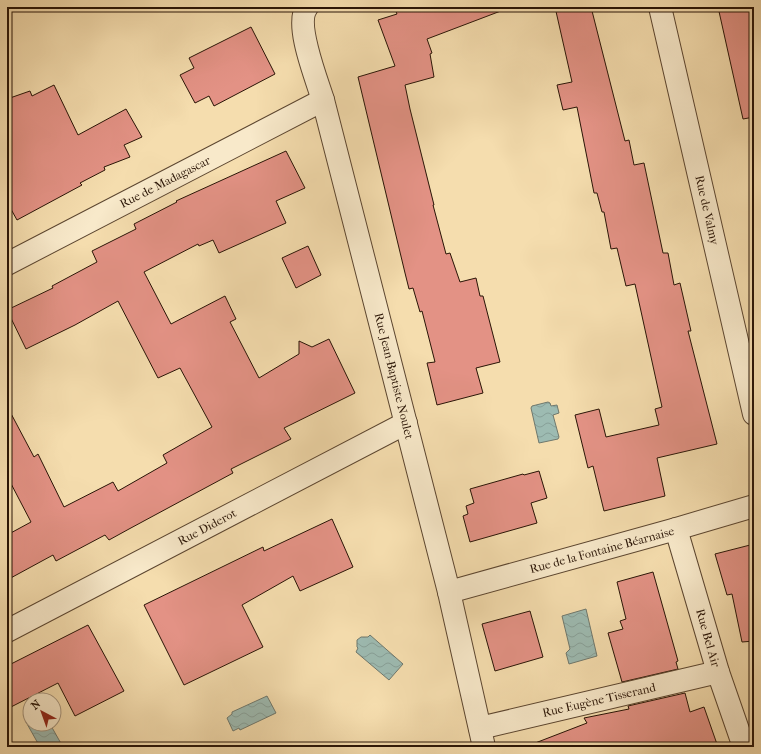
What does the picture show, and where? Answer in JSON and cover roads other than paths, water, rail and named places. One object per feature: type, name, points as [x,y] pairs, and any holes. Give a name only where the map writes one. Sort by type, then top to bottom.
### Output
[{"type":"street","name":"Rue Jean-Baptiste Noulet","points":[[307,7],[303,20],[307,50],[323,100],[449,592],[482,738]]},
{"type":"street","name":"Rue de Valmy","points":[[660,7],[754,414]]},
{"type":"street","name":"Rue de Madagascar","points":[[7,264],[323,100]]},
{"type":"street","name":"Rue Diderot","points":[[7,632],[406,423]]},
{"type":"street","name":"Rue de la Fontaine Béarnaise","points":[[449,592],[754,506]]},
{"type":"street","name":"Rue Bel Air","points":[[676,529],[718,672],[744,747]]},
{"type":"street","name":"Rue Eugène Tisserand","points":[[482,738],[718,672]]},
{"type":"water","points":[[548,402],[551,406],[557,405],[559,413],[553,415],[559,437],[558,439],[539,443],[531,408],[532,406]]},
{"type":"water","points":[[586,609],[597,656],[569,664],[566,653],[570,649],[562,616]]},
{"type":"water","points":[[370,635],[403,664],[389,680],[356,652],[358,648],[357,640],[361,637],[368,637]]},
{"type":"water","points":[[267,696],[276,713],[240,730],[239,728],[233,731],[227,718],[232,714],[232,712]]},
{"type":"water","points":[[32,732],[55,732],[63,747],[40,747]]}]
